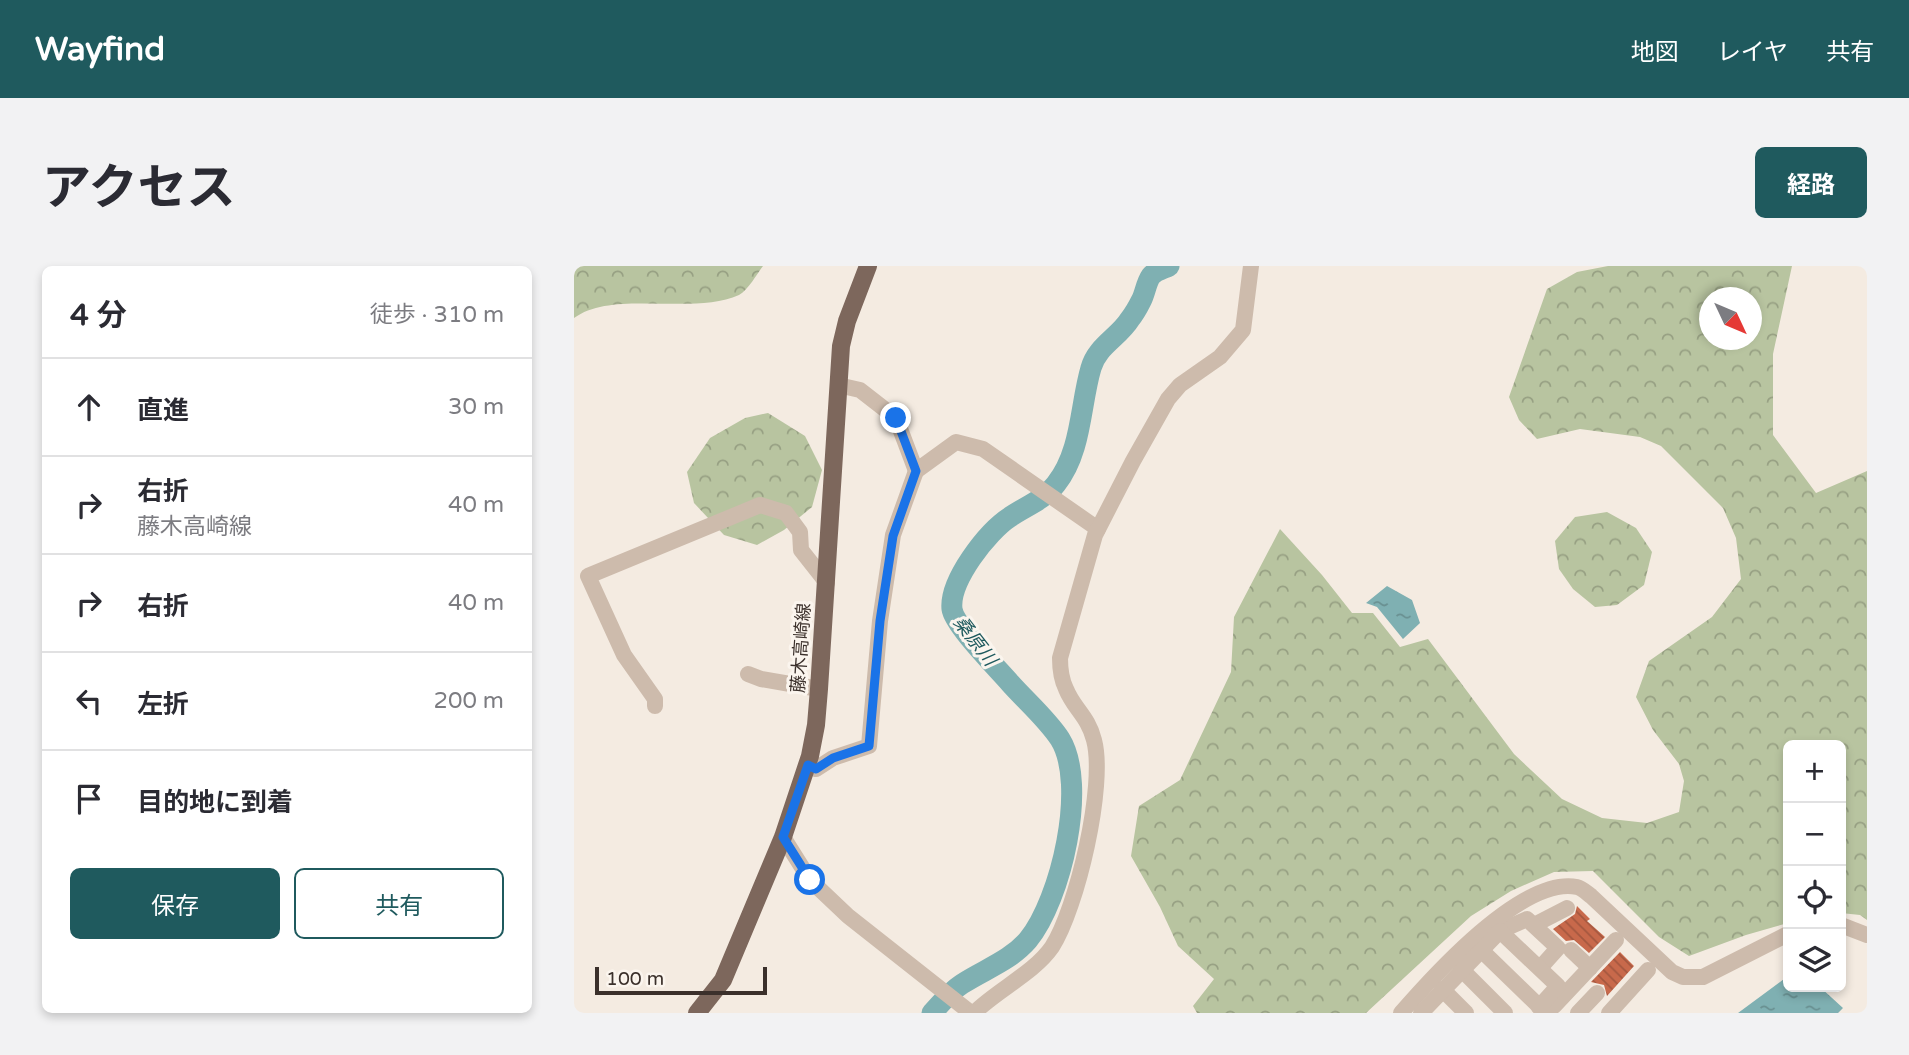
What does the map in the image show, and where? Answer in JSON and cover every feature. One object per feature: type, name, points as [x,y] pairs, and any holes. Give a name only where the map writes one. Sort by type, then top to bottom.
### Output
[{"type":"main road","name":"藤木高崎線","points":[[697,1013],[723,980],[783,837],[808,765],[816,725],[819,689],[841,346],[847,321],[868,266]]},
{"type":"street","points":[[783,837],[810,880],[848,916],[976,1012],[1026,972],[1051,947],[1077,888],[1084,863],[1096,784],[1095,743],[1087,718],[1066,691],[1061,674],[1060,658],[1066,630],[1098,529],[1168,399],[1180,386],[1220,357],[1240,337],[1251,266]]},
{"type":"street","points":[[838,386],[860,390],[896,418],[916,471]]},
{"type":"street","points":[[808,765],[816,769],[833,758],[869,746],[880,621],[893,536],[916,471],[956,442],[984,449],[1098,529]]},
{"type":"street","points":[[655,706],[655,699],[624,655],[588,576],[760,505],[786,513],[800,531],[801,550],[827,583]]},
{"type":"street","points":[[748,674],[761,679],[819,689]]},
{"type":"street","points":[[1401,1013],[1492,921],[1519,904],[1564,887],[1580,888],[1591,896],[1672,972],[1684,977],[1703,977],[1783,937]]},
{"type":"street","points":[[1534,925],[1567,908]]},
{"type":"street","points":[[1424,1011],[1480,949],[1500,931],[1527,919],[1558,948],[1540,968]]},
{"type":"street","points":[[1846,927],[1867,935]]},
{"type":"street","points":[[1500,931],[1559,986],[1541,1008]]},
{"type":"street","points":[[1521,1013],[1541,1008],[1590,968],[1616,940]]},
{"type":"street","points":[[1480,949],[1541,1008]]},
{"type":"street","points":[[1571,950],[1590,968]]},
{"type":"street","points":[[1461,969],[1505,1013]]},
{"type":"street","points":[[1609,1013],[1647,971]]},
{"type":"street","points":[[1442,989],[1465,1013]]},
{"type":"street","points":[[1578,1013],[1597,993]]},
{"type":"green space","points":[[574,266],[763,266],[742,293],[720,301],[610,305],[574,318]]},
{"type":"green space","points":[[1608,266],[1792,266],[1773,354],[1773,435],[1816,493],[1867,471],[1867,920],[1860,915],[1846,914],[1846,740],[1783,740],[1783,924],[1689,956],[1659,937],[1593,871],[1554,872],[1511,891],[1471,916],[1366,1013],[1197,1013],[1193,1006],[1214,979],[1178,946],[1131,856],[1139,806],[1180,780],[1231,672],[1234,617],[1280,529],[1352,613],[1373,613],[1400,647],[1428,639],[1514,754],[1562,799],[1602,818],[1647,823],[1679,812],[1684,781],[1679,764],[1653,730],[1636,697],[1649,661],[1712,617],[1741,579],[1736,538],[1723,508],[1661,446],[1640,437],[1580,429],[1537,439],[1519,420],[1509,397],[1547,289],[1577,272]]},
{"type":"green space","points":[[768,413],[805,436],[822,470],[812,507],[784,530],[757,545],[724,535],[694,503],[687,472],[710,438],[745,418]]},
{"type":"green space","points":[[1607,512],[1636,528],[1652,552],[1644,585],[1617,605],[1595,607],[1573,589],[1559,569],[1555,541],[1575,517]]},
{"type":"water","points":[[1387,586],[1412,600],[1420,623],[1403,639],[1377,607],[1366,603]]},
{"type":"water","points":[[1783,980],[1783,992],[1825,992],[1843,1008],[1838,1013],[1738,1013]]},
{"type":"building","points":[[1577,906],[1590,919],[1587,921],[1605,937],[1589,953],[1574,940],[1566,941],[1553,929],[1575,914]]},
{"type":"building","points":[[1620,952],[1634,966],[1607,996],[1604,985],[1591,982]]},
{"type":"waterway","name":"桑原川","points":[[932,1013],[958,987],[1005,959],[1028,940],[1051,898],[1067,841],[1071,812],[1068,759],[1060,739],[960,625],[952,609],[957,585],[971,558],[991,534],[1010,517],[1046,494],[1065,471],[1076,443],[1087,382],[1094,360],[1133,315],[1151,276],[1169,266]]},
{"type":"route","points":[[810,880],[783,837],[808,765],[816,769],[833,758],[869,746],[880,621],[893,536],[916,471],[896,418]]}]
